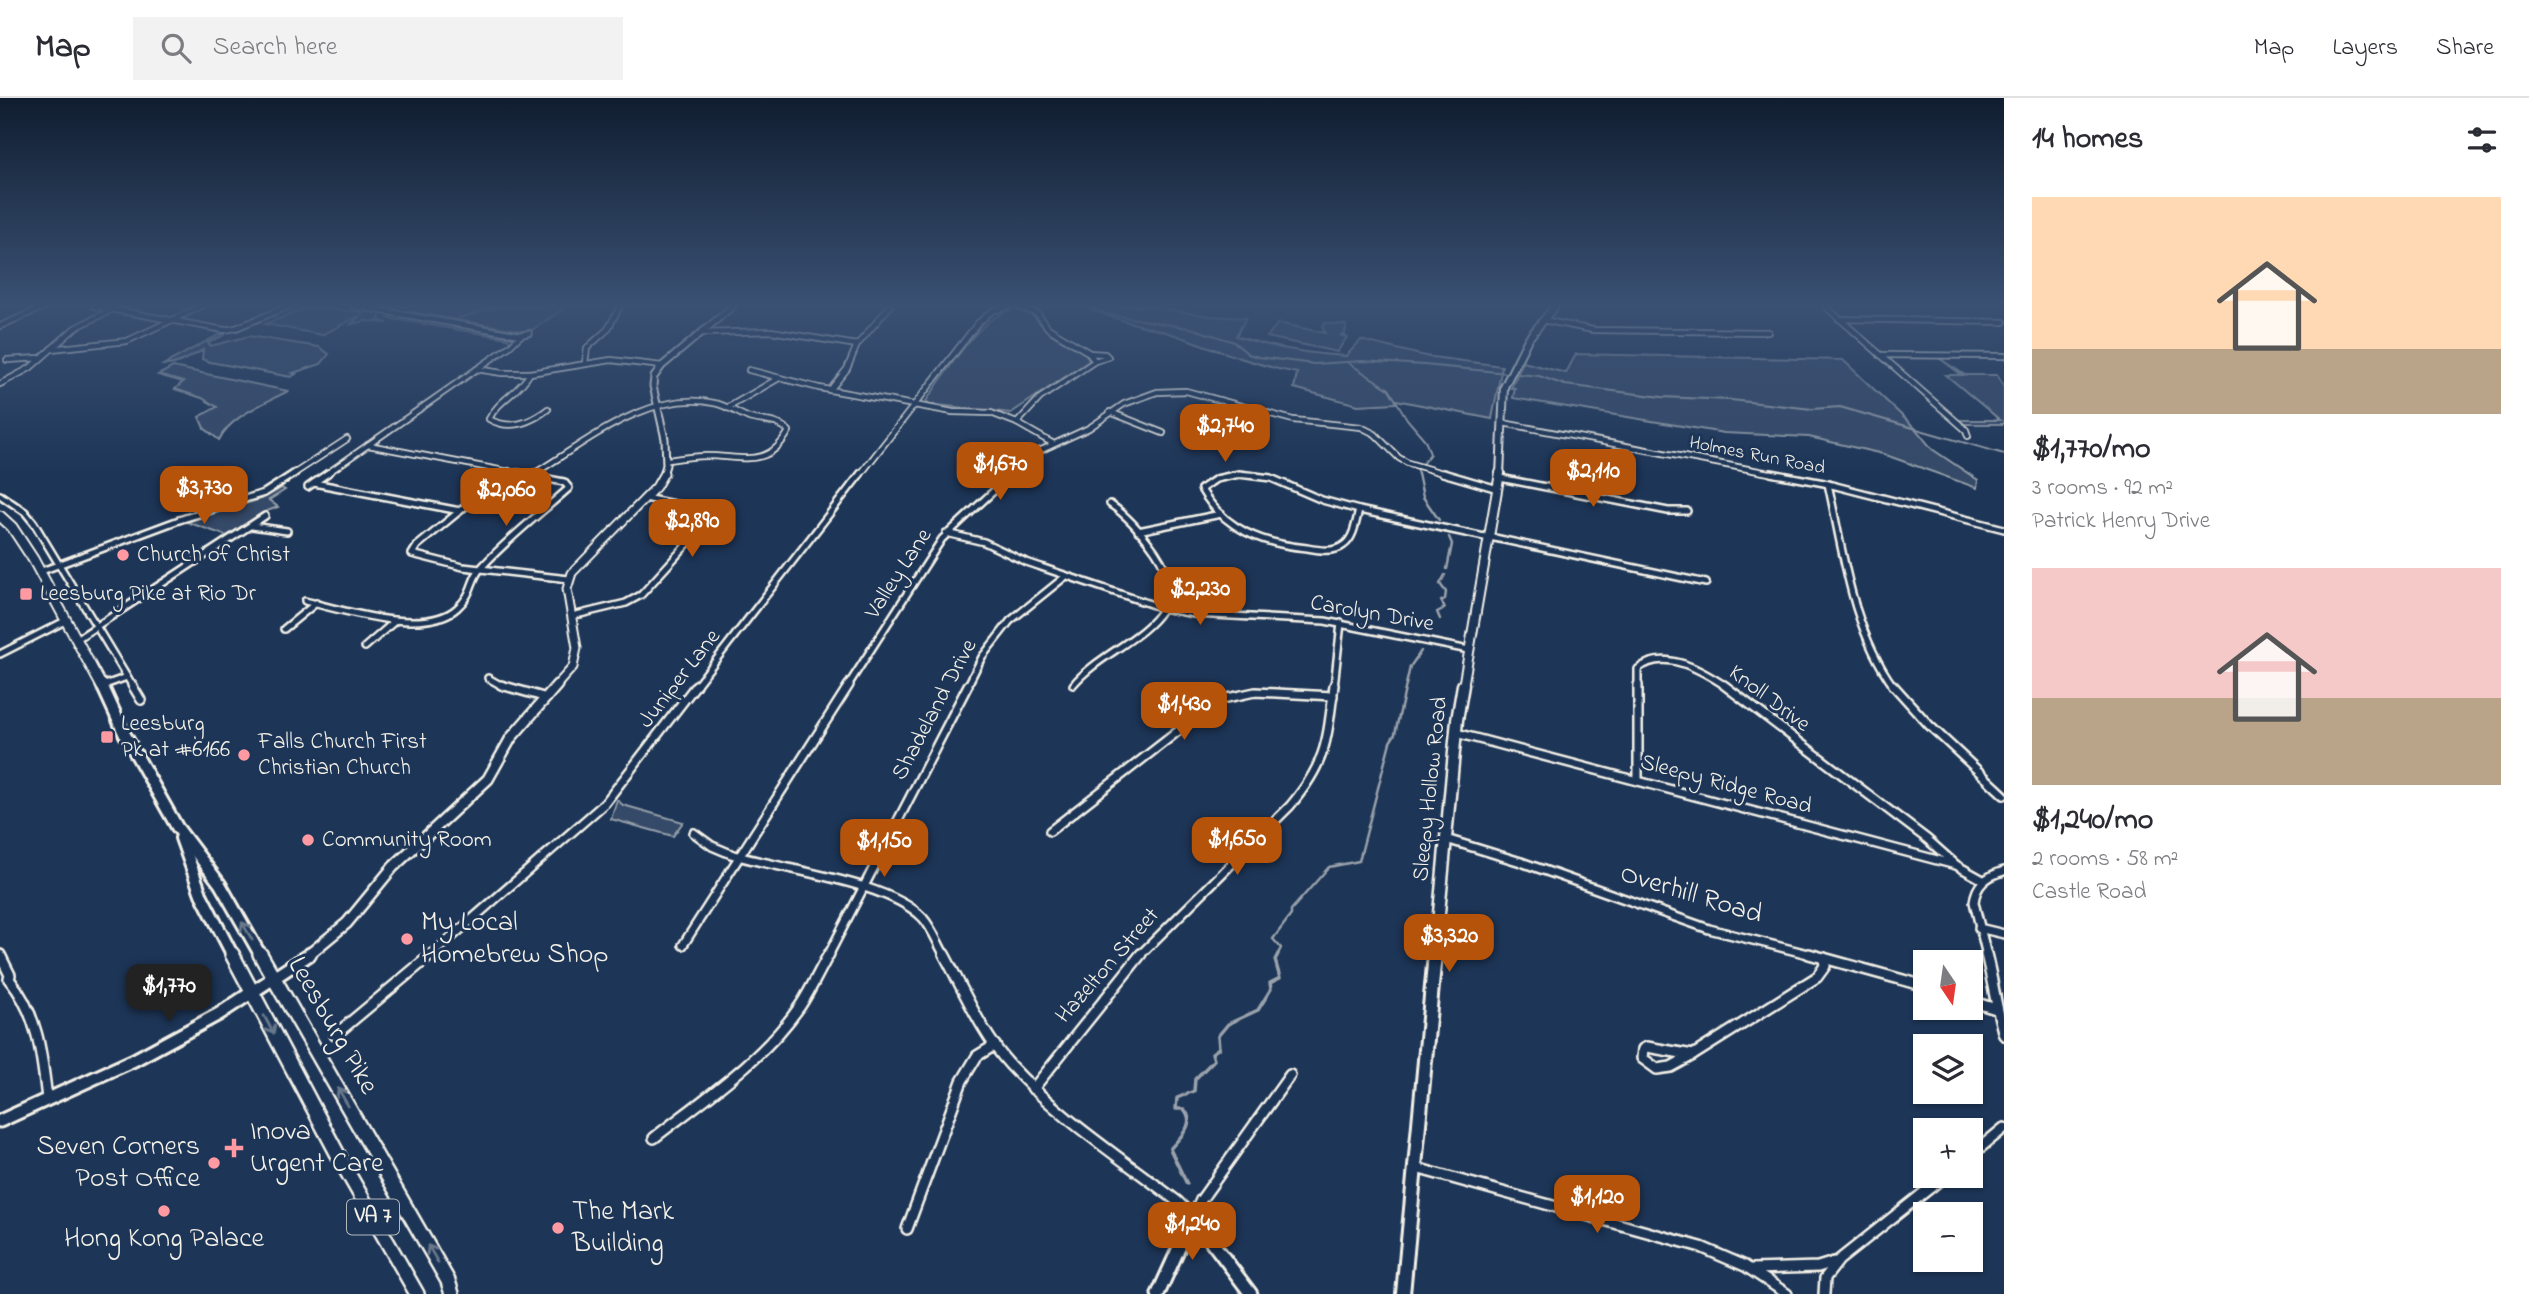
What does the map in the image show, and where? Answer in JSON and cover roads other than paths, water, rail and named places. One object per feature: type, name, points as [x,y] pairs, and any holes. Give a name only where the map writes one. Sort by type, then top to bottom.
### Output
[{"type":"main road","name":"Sleepy Hollow Road","points":[[1403,1294],[1456,733],[1500,478],[1506,380],[1515,362]]},
{"type":"main road","name":"Leesburg Pike","points":[[0,516],[22,541],[177,827],[220,884],[448,1281],[452,1294]]},
{"type":"main road","name":"Leesburg Pike","points":[[177,827],[201,894],[345,1168],[417,1294]]},
{"type":"street","points":[[0,384],[24,372],[36,362]]},
{"type":"street","points":[[308,487],[487,362]]},
{"type":"street","points":[[477,369],[502,373],[530,373],[599,362]]},
{"type":"street","points":[[633,362],[662,366]]},
{"type":"street","points":[[0,1121],[165,1044],[311,953],[347,923],[393,867],[429,830],[482,785],[496,767],[510,738],[568,674],[576,660],[577,648],[567,589],[569,579],[578,565],[662,480],[668,460],[653,381],[667,362]]},
{"type":"street","points":[[830,390],[850,362]]},
{"type":"street","name":"Juniper Lane","points":[[335,1035],[369,1009],[605,803],[948,362]]},
{"type":"street","points":[[1017,423],[1032,405],[1064,381],[1091,367],[1094,362]]},
{"type":"street","points":[[1888,362],[1966,430],[1968,436]]},
{"type":"street","points":[[749,370],[830,390],[953,412],[987,413],[1017,423],[1052,443]]},
{"type":"street","points":[[530,373],[522,389],[491,412],[489,419],[498,423],[520,425],[532,421],[548,409]]},
{"type":"street","points":[[727,408],[779,378]]},
{"type":"street","name":"Valley Lane","points":[[683,945],[946,533],[1035,453],[1052,443],[1089,428],[1110,412],[1151,393],[1186,391],[1293,420],[1361,427],[1375,434],[1399,458],[1408,463],[1498,489]]},
{"type":"street","points":[[532,475],[639,411],[656,404],[699,401],[727,408],[750,418],[783,425],[788,429],[788,435],[771,453],[760,459],[712,456],[668,460]]},
{"type":"street","points":[[1110,412],[1163,433]]},
{"type":"street","name":"Holmes Run Road","points":[[1503,423],[1828,484],[2004,529]]},
{"type":"street","points":[[39,572],[179,520],[264,493],[347,439]]},
{"type":"street","points":[[305,601],[395,621],[421,621],[456,608],[473,590],[479,570],[569,488],[564,482],[532,475],[368,445]]},
{"type":"street","points":[[509,471],[414,549],[412,554],[479,570],[569,579]]},
{"type":"street","points":[[1359,510],[1346,544],[1328,549],[1287,547],[1263,541],[1235,527],[1202,493],[1202,487],[1246,473],[1259,475],[1317,499],[1359,510],[1706,583]]},
{"type":"street","points":[[1500,478],[1668,511],[1686,511]]},
{"type":"street","points":[[314,483],[460,512]]},
{"type":"street","points":[[1828,484],[1859,618],[1874,656],[1905,699],[2004,795]]},
{"type":"street","points":[[0,495],[25,512],[142,700]]},
{"type":"street","points":[[572,616],[626,603],[641,595],[709,520],[709,515],[704,510],[645,499]]},
{"type":"street","points":[[1073,685],[1084,671],[1156,621],[1168,583],[1166,571],[1138,531],[1119,510],[1110,505]]},
{"type":"street","points":[[1138,531],[1221,514]]},
{"type":"street","points":[[77,639],[265,516]]},
{"type":"street","points":[[252,526],[287,531]]},
{"type":"street","name":"Carolyn Drive","points":[[946,533],[984,542],[1026,562],[1162,608],[1194,614],[1341,623],[1469,650]]},
{"type":"street","name":"Shadeland Drive","points":[[654,1138],[738,1072],[784,1026],[813,983],[864,889],[991,643],[1010,621],[1066,576]]},
{"type":"street","points":[[284,629],[316,603]]},
{"type":"street","points":[[0,654],[67,620]]},
{"type":"street","points":[[365,647],[395,621]]},
{"type":"street","name":"Hazelton Street","points":[[1033,1089],[1147,947],[1290,806],[1311,781],[1328,744],[1341,623]]},
{"type":"street","name":"Knoll Drive","points":[[1638,779],[1638,669],[1644,662],[1653,660],[1679,664],[1700,671],[1725,686],[1909,825],[1956,865]]},
{"type":"street","points":[[102,687],[127,677]]},
{"type":"street","points":[[488,678],[505,688],[547,698]]},
{"type":"street","points":[[1050,831],[1218,700],[1255,692],[1334,696]]},
{"type":"street","name":"Sleepy Ridge Road","points":[[1456,733],[1956,865],[1983,880]]},
{"type":"street","points":[[694,833],[716,850],[864,889],[900,901],[925,919],[995,1045],[1009,1064],[1033,1089],[1177,1201],[1193,1217],[1251,1294]]},
{"type":"street","name":"Overhill Road","points":[[1447,839],[1521,862],[1709,929],[1913,983]]},
{"type":"street","points":[[2004,871],[1983,880],[1974,895],[1979,928],[1996,994],[1996,1009],[2004,1035]]},
{"type":"street","points":[[1979,928],[2004,934]]},
{"type":"street","points":[[0,955],[10,975],[4,979],[19,989],[30,1008],[41,1047],[47,1099]]},
{"type":"street","points":[[1693,1055],[1647,1047],[1641,1053],[1651,1067],[1666,1069],[1693,1055],[1817,977],[1825,966],[1824,958]]},
{"type":"street","points":[[1983,1005],[1996,1009]]},
{"type":"street","points":[[907,1228],[962,1081],[977,1056],[995,1045]]},
{"type":"street","points":[[1158,1294],[1201,1200],[1290,1075]]},
{"type":"street","points":[[1983,1145],[2004,1128]]},
{"type":"street","points":[[1414,1168],[1605,1221],[1687,1240],[1715,1250],[1752,1269],[1787,1294]]},
{"type":"street","points":[[1824,1294],[1825,1278],[1839,1260],[1930,1188]]},
{"type":"street","points":[[1752,1269],[1818,1267],[1839,1260]]},
{"type":"waterway","points":[[1297,362],[1314,364],[1349,362]]},
{"type":"waterway","points":[[1347,362],[1389,389],[1407,419],[1425,440],[1430,454],[1422,464]]},
{"type":"waterway","points":[[1375,362],[1539,376],[1565,385],[1662,397],[1731,400],[1812,409],[1840,407],[2004,454]]},
{"type":"waterway","points":[[1417,470],[1418,475]]},
{"type":"waterway","points":[[1418,473],[1423,497],[1439,520]]},
{"type":"waterway","points":[[1447,569],[1452,544],[1449,537]]},
{"type":"waterway","points":[[1440,619],[1437,612],[1445,608],[1441,601],[1445,599],[1446,592],[1440,584],[1445,575]]},
{"type":"waterway","points":[[1187,1184],[1170,1149],[1186,1130],[1189,1120],[1184,1109],[1176,1109],[1177,1098],[1194,1091],[1195,1079],[1214,1060],[1212,1053],[1219,1048],[1218,1036],[1228,1024],[1258,1010],[1271,989],[1270,983],[1280,978],[1275,960],[1281,948],[1273,939],[1291,915],[1291,910],[1329,867],[1359,861],[1390,742],[1395,734],[1410,667],[1421,651]]},
{"type":"place","name":"Church of Christ","points":[[123,555]]},
{"type":"place","name":"Leesburg Pike at Rio Dr","points":[[26,594]]},
{"type":"place","name":"Leesburg Pk at #6166","points":[[107,737]]},
{"type":"place","name":"Falls Church First Christian Church","points":[[244,755]]},
{"type":"place","name":"Community Room","points":[[308,840]]},
{"type":"place","name":"My Local Homebrew Shop","points":[[407,939]]},
{"type":"place","name":"Inova Urgent Care","points":[[234,1148]]},
{"type":"place","name":"Seven Corners Post Office","points":[[214,1163]]},
{"type":"place","name":"Hong Kong Palace","points":[[164,1211]]},
{"type":"place","name":"The Mark Building","points":[[558,1228]]}]
